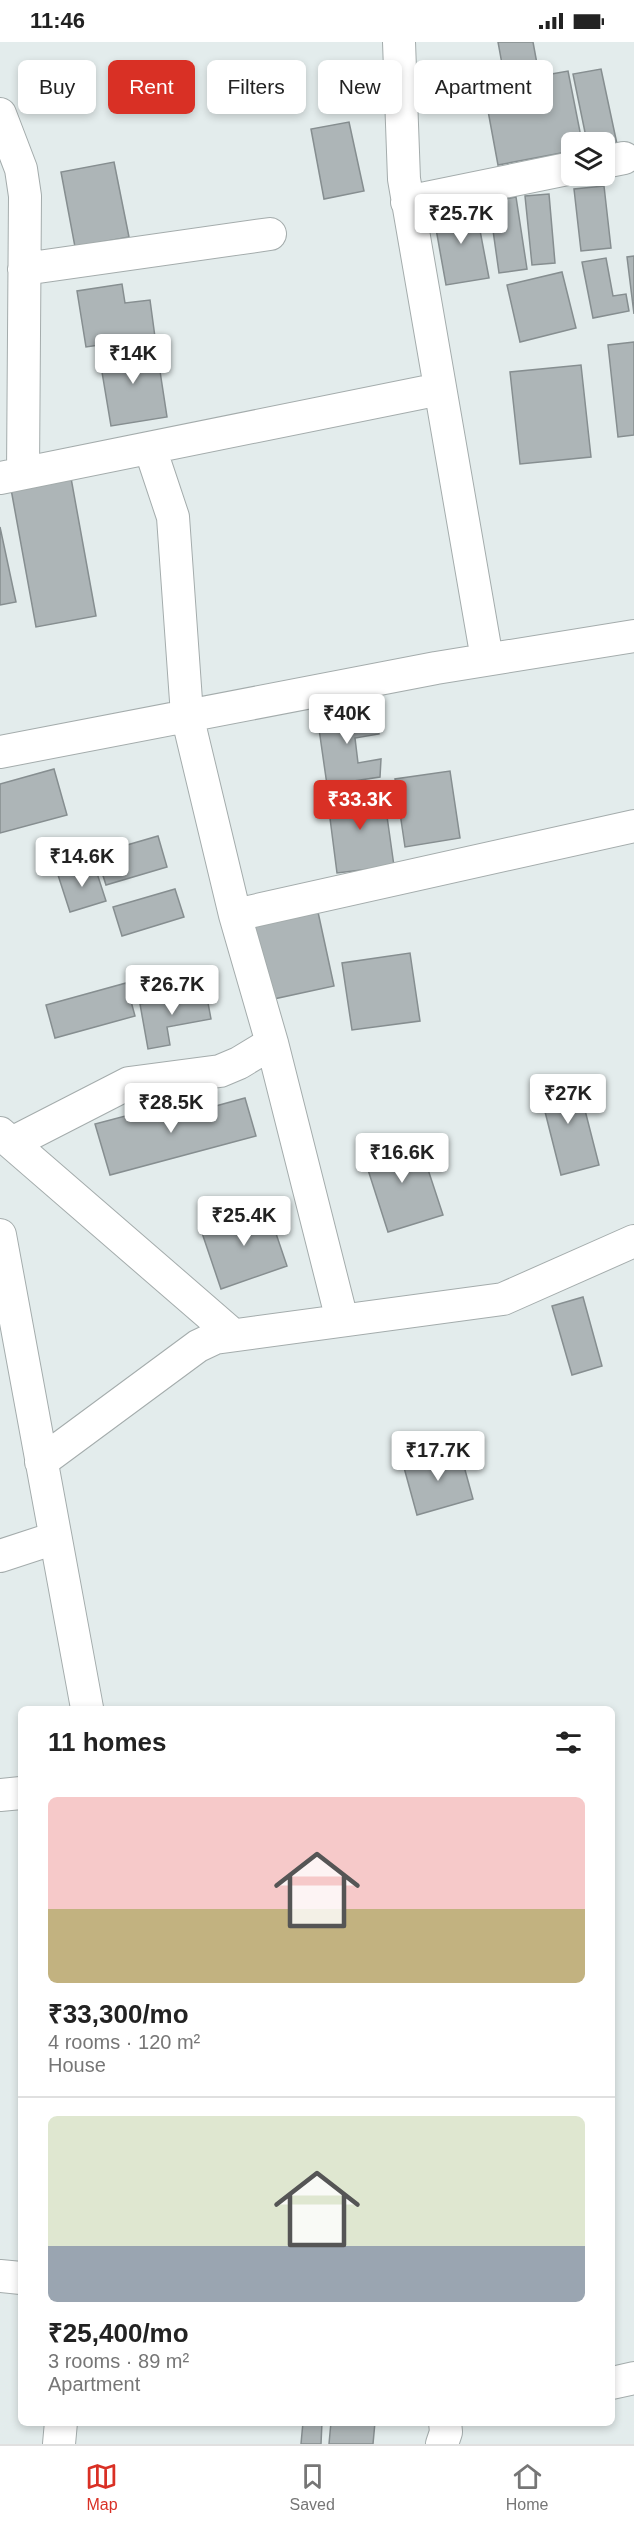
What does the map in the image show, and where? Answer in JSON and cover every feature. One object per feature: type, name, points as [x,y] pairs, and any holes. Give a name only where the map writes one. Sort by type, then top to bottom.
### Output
[{"type":"street","points":[[399,42],[402,157],[407,202],[487,659]]},
{"type":"street","points":[[0,114],[21,169],[25,196],[24,269],[11,476],[440,389]]},
{"type":"street","points":[[407,202],[561,170]]},
{"type":"street","points":[[24,269],[270,234]]},
{"type":"street","points":[[150,448],[173,517],[187,715],[235,915],[272,1043],[342,1320]]},
{"type":"street","points":[[0,752],[487,659],[634,636]]},
{"type":"street","points":[[235,915],[634,826]]},
{"type":"street","points":[[232,1334],[6,1138],[129,1083],[220,1071],[239,1064],[272,1043]]},
{"type":"street","points":[[0,1235],[9,1340],[41,1462],[87,1706]]},
{"type":"street","points":[[41,1462],[198,1346],[215,1338],[504,1299],[634,1241]]},
{"type":"street","points":[[0,1556],[55,1538]]},
{"type":"street","points":[[0,1795],[18,1793]]},
{"type":"street","points":[[0,2276],[18,2278]]},
{"type":"street","points":[[615,2382],[634,2378]]},
{"type":"street","points":[[59,2444],[61,2426]]},
{"type":"street","points":[[442,2444],[445,2426]]},
{"type":"building","points":[[498,42],[533,42],[536,60],[501,60]]},
{"type":"building","points":[[601,69],[614,132],[585,132],[573,74]]},
{"type":"building","points":[[568,71],[580,132],[561,132],[561,153],[498,165],[489,114],[553,114],[553,74]]},
{"type":"building","points":[[349,122],[364,191],[324,199],[311,129]]},
{"type":"building","points":[[114,162],[129,237],[75,247],[61,172]]},
{"type":"building","points":[[604,186],[611,248],[581,251],[574,189]]},
{"type":"building","points":[[549,194],[555,263],[532,265],[525,196]]},
{"type":"building","points":[[516,197],[527,269],[499,273],[489,202]]},
{"type":"building","points":[[475,204],[489,278],[446,285],[433,212]]},
{"type":"building","points":[[634,256],[634,314],[627,257]]},
{"type":"building","points":[[606,258],[613,296],[626,294],[629,311],[593,318],[582,262]]},
{"type":"building","points":[[562,272],[576,328],[520,342],[507,285]]},
{"type":"building","points":[[122,284],[125,303],[150,300],[155,337],[86,347],[77,291]]},
{"type":"building","points":[[634,342],[634,435],[618,437],[608,345]]},
{"type":"building","points":[[156,345],[167,417],[111,426],[99,354]]},
{"type":"building","points":[[581,365],[591,457],[520,464],[510,372]]},
{"type":"building","points":[[71,478],[96,616],[36,627],[11,489]]},
{"type":"building","points":[[0,527],[16,602],[0,605]]},
{"type":"building","points":[[375,707],[379,734],[355,738],[358,763],[381,759],[380,777],[327,785],[317,715]]},
{"type":"building","points":[[54,769],[67,815],[0,833],[0,784]]},
{"type":"building","points":[[450,771],[460,838],[405,847],[395,779]]},
{"type":"building","points":[[383,788],[394,866],[337,873],[327,795]]},
{"type":"building","points":[[158,836],[167,867],[106,885],[96,854]]},
{"type":"building","points":[[94,864],[106,901],[70,912],[58,875]]},
{"type":"building","points":[[175,889],[184,917],[122,936],[113,907]]},
{"type":"building","points":[[318,912],[334,986],[269,1000],[253,926]]},
{"type":"building","points":[[410,953],[420,1021],[352,1030],[342,963]]},
{"type":"building","points":[[126,983],[135,1016],[55,1038],[46,1005]]},
{"type":"building","points":[[206,992],[211,1019],[167,1027],[170,1045],[148,1049],[140,1004]]},
{"type":"building","points":[[576,1075],[599,1165],[561,1175],[538,1084]]},
{"type":"building","points":[[245,1098],[256,1136],[110,1175],[95,1124],[163,1106],[172,1118]]},
{"type":"building","points":[[418,1139],[443,1215],[388,1232],[361,1148],[384,1140],[387,1149]]},
{"type":"building","points":[[266,1204],[287,1266],[221,1289],[200,1227]]},
{"type":"building","points":[[583,1297],[602,1366],[572,1375],[552,1306]]},
{"type":"building","points":[[459,1448],[473,1499],[417,1515],[403,1464]]},
{"type":"building","points":[[303,2426],[322,2426],[321,2444],[301,2444]]},
{"type":"building","points":[[331,2426],[375,2426],[373,2444],[329,2444]]}]
